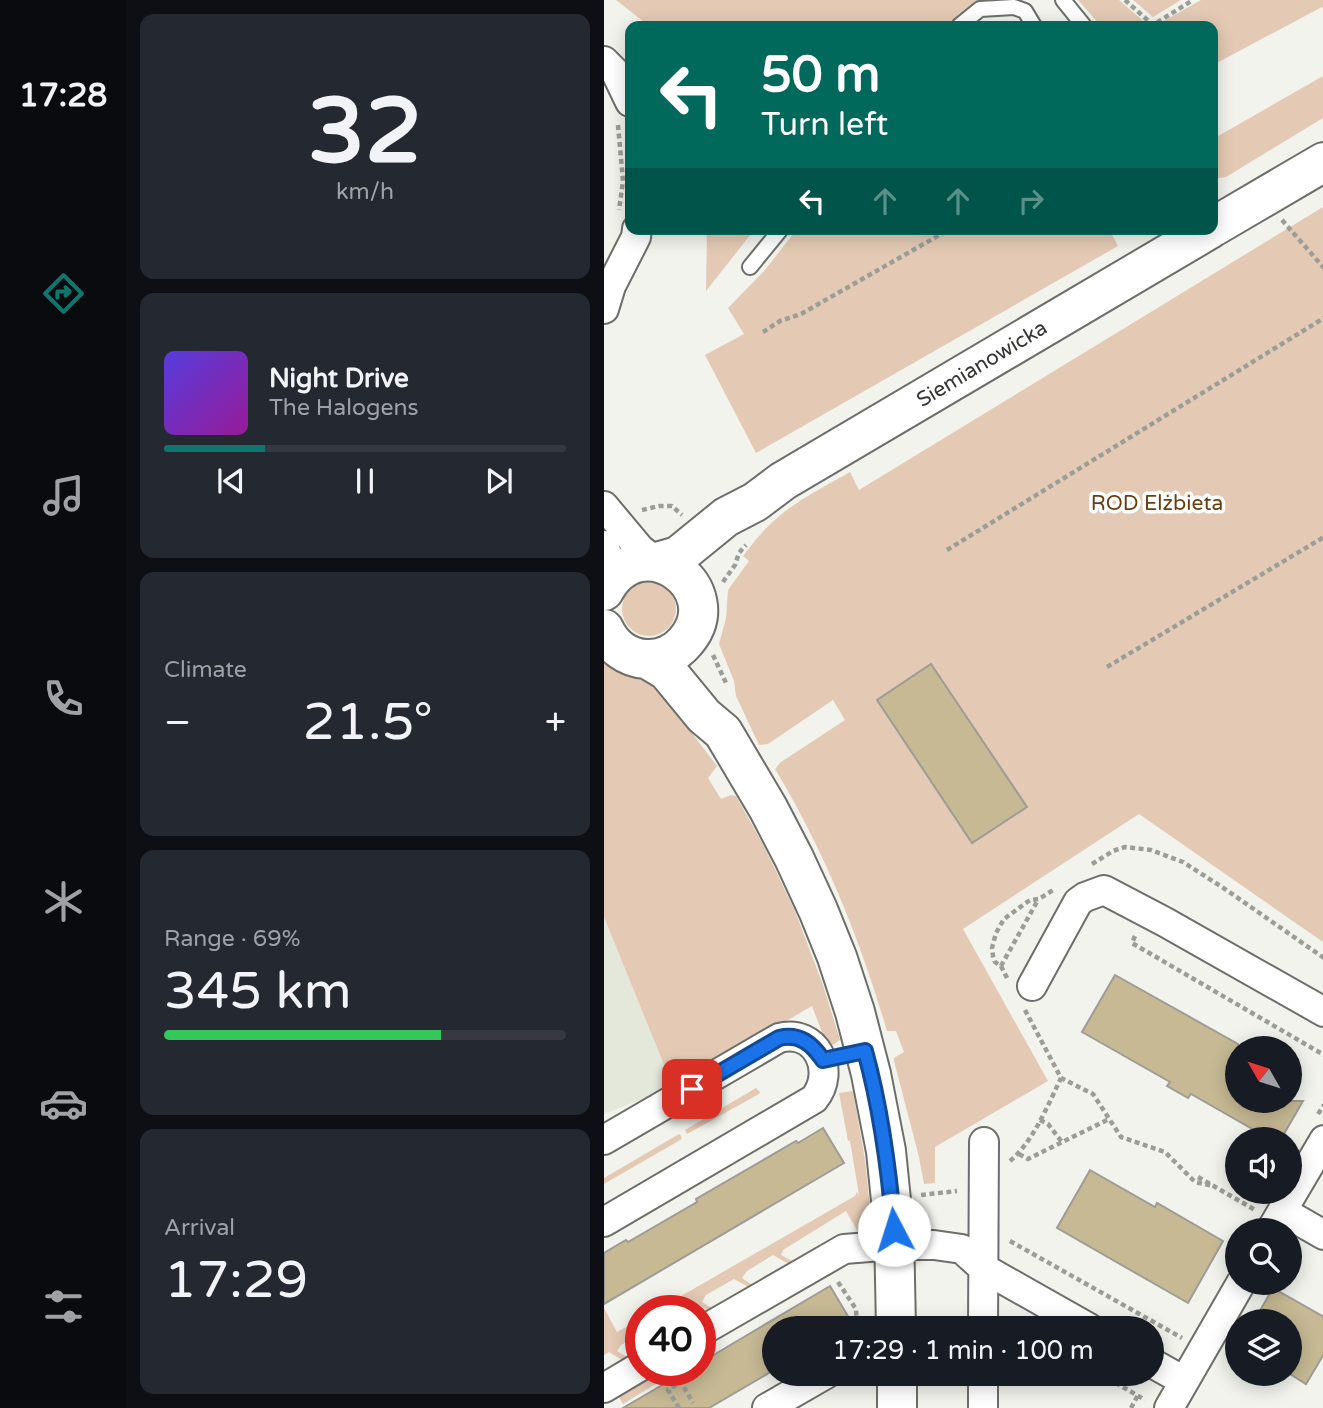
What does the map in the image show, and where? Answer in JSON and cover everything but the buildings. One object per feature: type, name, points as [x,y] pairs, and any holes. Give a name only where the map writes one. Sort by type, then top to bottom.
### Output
[{"type":"street","points":[[604,61],[616,73],[622,110]]},
{"type":"street","name":"Siemianowicka","points":[[1218,220],[1323,162]]},
{"type":"street","points":[[604,309],[611,286],[635,235]]},
{"type":"street","name":"Siemianowicka","points":[[607,571],[678,556],[726,517],[755,502],[783,481],[1192,235]]},
{"type":"street","name":"Siemianowicka","points":[[694,592],[738,531],[755,502]]},
{"type":"street","points":[[604,506],[640,549],[657,562],[672,567],[685,578],[694,592],[698,612],[692,632],[684,644],[673,652],[660,657],[618,644]]},
{"type":"street","points":[[692,632],[693,651],[718,707],[722,732]]},
{"type":"street","points":[[618,644],[667,671],[704,716],[722,732],[779,828],[819,910],[845,980],[875,1092],[893,1210],[896,1316]]},
{"type":"street","points":[[1021,991],[1078,902],[1104,890],[1323,1013]]},
{"type":"street","points":[[604,1140],[779,1038],[794,1037],[806,1040],[823,1060],[824,1081],[814,1099],[604,1222]]},
{"type":"street","points":[[823,1060],[865,1051]]},
{"type":"street","points":[[1273,1218],[1323,1140]]},
{"type":"street","points":[[983,1316],[984,1142]]},
{"type":"street","points":[[1302,1228],[1323,1235]]},
{"type":"street","points":[[716,1323],[844,1249],[895,1245],[934,1245],[962,1249],[983,1268],[1068,1316]]},
{"type":"street","points":[[1161,1406],[1184,1381],[1234,1295]]},
{"type":"street","points":[[1164,1370],[1184,1381]]},
{"type":"street","points":[[604,1388],[625,1376]]},
{"type":"street","points":[[767,1408],[805,1386]]},
{"type":"street","points":[[897,1386],[897,1408]]},
{"type":"street","points":[[983,1386],[983,1408]]},
{"type":"lane","points":[[1063,0],[1080,21]]},
{"type":"lane","points":[[965,21],[980,9],[1014,7],[1025,11],[1031,21]]},
{"type":"lane","points":[[750,267],[776,235]]},
{"type":"path","points":[[1124,0],[1148,21]]},
{"type":"path","points":[[1159,21],[1193,0]]},
{"type":"path","points":[[622,110],[618,126],[625,197]]},
{"type":"path","points":[[1279,217],[1323,268]]},
{"type":"path","points":[[763,332],[780,321],[801,314],[939,235]]},
{"type":"path","points":[[947,550],[1323,318]]},
{"type":"path","points":[[637,512],[647,507],[672,506]]},
{"type":"path","points":[[1107,667],[1323,537]]},
{"type":"path","points":[[708,671],[718,666],[726,683]]},
{"type":"path","points":[[1092,865],[1125,846],[1152,850],[1183,862],[1323,958]]},
{"type":"path","points":[[1001,966],[1039,900],[1060,886]]},
{"type":"path","points":[[1039,900],[1030,900],[1004,919],[992,948],[995,962],[1021,991],[1061,1078],[1093,1094],[1121,1137],[1165,1153],[1195,1182],[1214,1186]]},
{"type":"path","points":[[1136,934],[1132,943],[1323,1055]]},
{"type":"path","points":[[1002,1167],[1019,1154],[1061,1078]]},
{"type":"path","points":[[1019,1154],[1028,1160],[1109,1119]]},
{"type":"path","points":[[1040,1120],[1048,1124],[1062,1142]]},
{"type":"path","points":[[1198,1177],[1270,1218]]},
{"type":"path","points":[[920,1195],[960,1190]]},
{"type":"path","points":[[1001,1235],[1189,1342]]},
{"type":"path","points":[[832,1272],[856,1309],[856,1316]]},
{"type":"path","points":[[674,1386],[668,1390],[679,1408]]},
{"type":"path","points":[[683,1386],[693,1403]]},
{"type":"path","points":[[1122,1386],[1161,1406]]},
{"type":"path","points":[[1131,1408],[1138,1395]]},
{"type":"shaded area","points":[[604,917],[673,1087],[604,1114]]},
{"type":"green space","points":[[616,0],[983,0],[956,21],[643,21]]},
{"type":"green space","points":[[1078,0],[1119,0],[1143,21],[1097,21]]},
{"type":"green space","points":[[1133,0],[1181,0],[1153,17]]},
{"type":"green space","points":[[1201,0],[1323,0],[1323,8],[1218,62],[1218,21],[1164,21]]},
{"type":"green space","points":[[1323,76],[1323,118],[1226,177],[1218,178],[1218,136]]},
{"type":"green space","name":"ROD Elżbieta","points":[[1323,207],[1323,942],[1139,814],[963,929],[1048,1081],[935,1147],[935,1183],[924,1184],[894,1061],[894,1058],[904,1052],[896,1031],[887,1031],[840,897],[810,832],[775,769],[781,762],[845,720],[833,700],[768,744],[759,745],[736,696],[734,681],[719,644],[726,618],[728,590],[749,561],[743,556],[754,541],[802,499],[850,472],[859,490]]},
{"type":"green space","points":[[707,235],[750,235],[706,291]]},
{"type":"green space","points":[[792,235],[1112,235],[1118,246],[756,453],[705,355],[744,334],[728,308],[765,270]]},
{"type":"green space","points":[[649,582],[668,590],[676,609],[668,628],[649,636],[630,628],[622,609],[630,590]]},
{"type":"green space","points":[[604,663],[625,674],[649,681],[659,690],[717,766],[708,778],[721,799],[736,796],[795,911],[823,985],[840,1040],[828,1048],[812,1006],[673,1087],[604,917]]},
{"type":"green space","points":[[756,1088],[759,1094],[687,1134],[685,1130]]},
{"type":"green space","points":[[853,1091],[865,1160],[873,1235],[862,1239],[846,1211],[783,1250],[781,1255],[798,1264],[794,1267],[773,1255],[747,1271],[742,1278],[757,1288],[754,1290],[734,1279],[706,1295],[683,1295],[855,1196],[857,1192],[859,1195],[839,1093]]},
{"type":"green space","points":[[680,1134],[682,1139],[604,1184],[604,1178]]},
{"type":"green space","points":[[604,1308],[617,1332],[625,1328],[625,1343],[617,1351],[625,1356],[625,1362],[609,1352],[604,1355]]},
{"type":"green space","points":[[630,1386],[653,1386],[623,1404],[617,1394]]},
{"type":"route","points":[[692,1089],[786,1036],[806,1040],[823,1060],[865,1051],[886,1151],[894,1230]]}]
